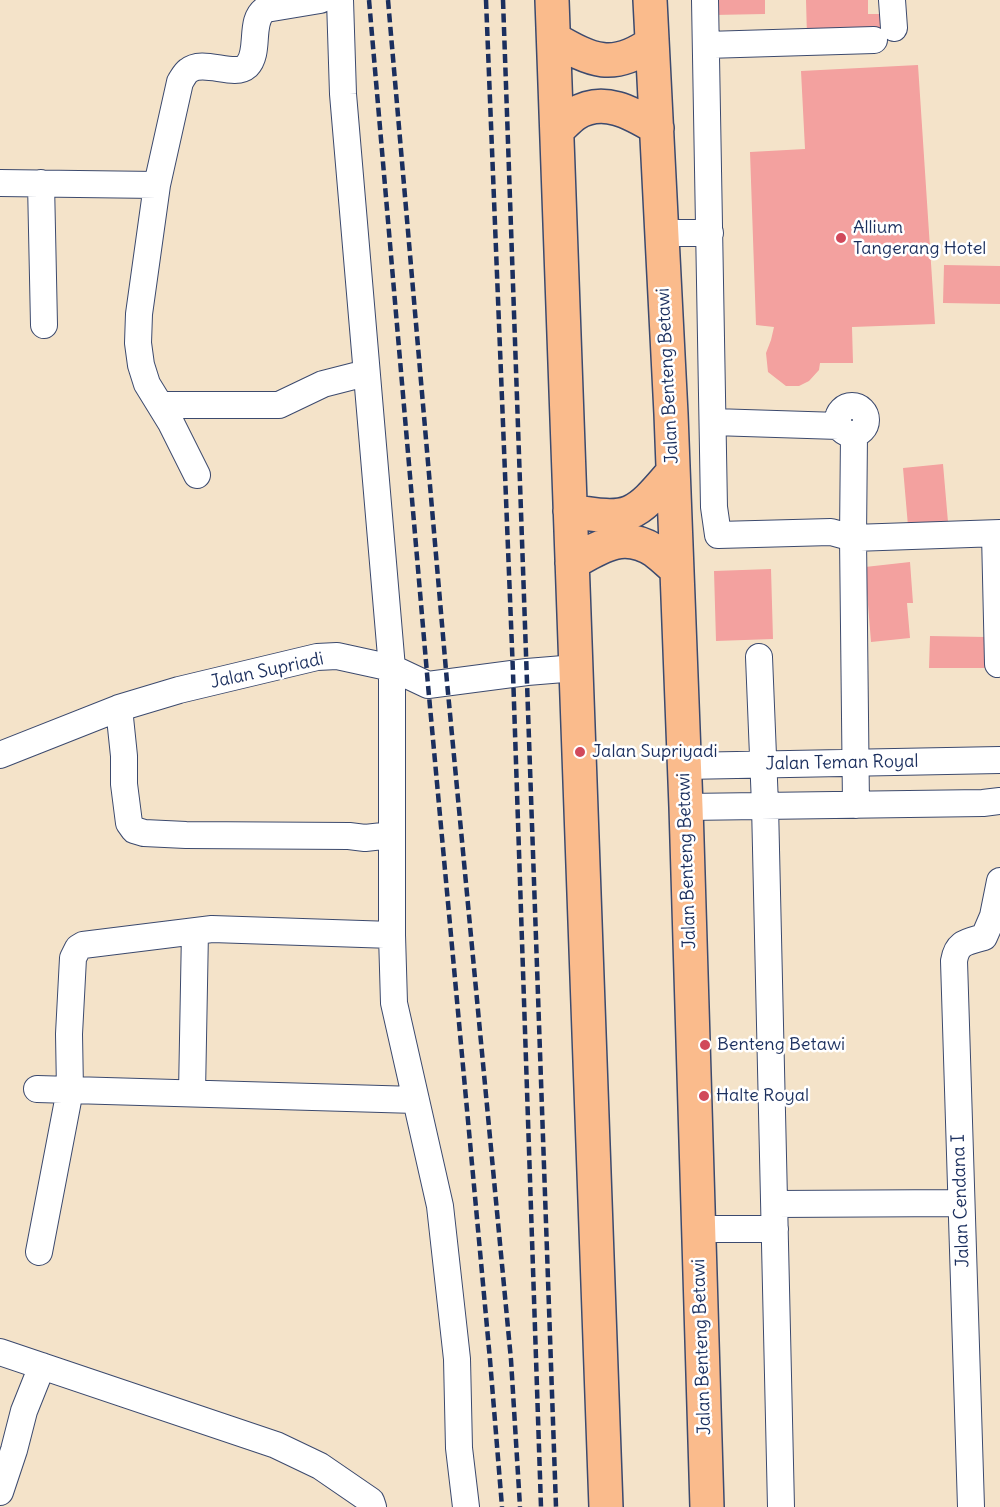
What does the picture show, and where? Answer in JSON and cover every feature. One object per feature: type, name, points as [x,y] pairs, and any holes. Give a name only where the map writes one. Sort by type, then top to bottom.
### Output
[{"type":"main road","points":[[552,0],[606,1507]]},
{"type":"main road","name":"Jalan Benteng Betawi","points":[[650,0],[675,511],[707,1507]]},
{"type":"main road","points":[[554,39],[576,52],[594,58],[617,61],[637,54],[652,43]]},
{"type":"main road","points":[[557,130],[576,113],[597,106],[624,110],[657,128]]},
{"type":"main road","points":[[570,512],[614,517],[632,512],[650,499],[673,472]]},
{"type":"main road","points":[[572,563],[600,546],[627,541],[640,543],[655,551],[676,569]]},
{"type":"street","points":[[197,475],[176,432],[147,384],[138,343],[139,314],[157,185],[180,82],[188,70],[200,66],[241,69],[248,65],[261,12],[266,9],[320,0]]},
{"type":"street","points":[[340,0],[343,94],[392,668],[394,1003],[440,1206],[458,1359],[459,1448],[466,1507]]},
{"type":"street","points":[[705,0],[714,507],[718,535],[831,532],[853,538],[997,533],[998,664]]},
{"type":"street","points":[[706,45],[884,34],[892,0]]},
{"type":"street","points":[[0,183],[157,185]]},
{"type":"street","points":[[41,183],[44,325]]},
{"type":"street","points":[[662,233],[710,233]]},
{"type":"street","points":[[160,405],[279,405],[323,384],[366,373]]},
{"type":"street","points":[[713,422],[846,430],[853,538],[856,805]]},
{"type":"street","points":[[675,511],[714,507]]},
{"type":"street","name":"Jalan Supriadi","points":[[0,755],[119,708],[179,690],[317,657],[337,656],[392,668],[428,685],[576,668]]},
{"type":"street","points":[[759,657],[765,805],[781,1507]]},
{"type":"street","points":[[119,708],[124,756],[124,784],[129,823],[134,830],[144,833],[186,835],[365,838],[392,835]]},
{"type":"street","name":"Jalan Teman Royal","points":[[684,766],[1000,760]]},
{"type":"street","points":[[797,764],[799,805]]},
{"type":"street","points":[[686,807],[1000,801]]},
{"type":"street","name":"Jalan Cendana I","points":[[971,1507],[954,961],[956,950],[962,944],[984,937],[993,916],[1000,881]]},
{"type":"street","points":[[39,1252],[70,1090],[69,1034],[73,958],[78,948],[83,945],[212,929],[392,935]]},
{"type":"street","points":[[192,1094],[195,931]]},
{"type":"street","points":[[37,1089],[417,1100]]},
{"type":"street","points":[[698,1229],[864,1203],[961,1203]]},
{"type":"street","points":[[0,1352],[276,1445],[320,1466],[371,1502],[373,1507]]},
{"type":"street","points":[[0,1492],[24,1411],[42,1366]]},
{"type":"building","points":[[713,0],[765,0],[765,14],[713,15]]},
{"type":"building","points":[[806,0],[868,0],[868,14],[880,14],[881,36],[807,37]]},
{"type":"building","name":"Allium Tangerang Hotel","points":[[918,65],[935,324],[852,327],[853,363],[820,363],[819,370],[809,381],[799,386],[786,386],[768,372],[766,353],[774,327],[756,325],[750,152],[805,149],[801,71]]},
{"type":"building","points":[[944,265],[1000,266],[1000,304],[943,303]]},
{"type":"building","points":[[943,464],[948,522],[908,526],[903,468]]},
{"type":"building","points":[[910,562],[913,603],[907,603],[910,638],[871,642],[865,567]]},
{"type":"building","points":[[771,569],[773,639],[716,641],[714,571]]},
{"type":"building","points":[[930,636],[986,637],[986,668],[929,668]]},
{"type":"railway","points":[[369,0],[502,1507]]},
{"type":"railway","points":[[388,0],[447,682],[511,1360],[520,1507]]},
{"type":"railway","points":[[486,0],[513,673],[541,1507]]},
{"type":"railway","points":[[503,0],[556,1507]]},
{"type":"place","name":"Allium Tangerang Hotel","points":[[841,238]]},
{"type":"place","name":"Jalan Supriyadi","points":[[580,752]]},
{"type":"place","name":"Benteng Betawi","points":[[705,1045]]},
{"type":"place","name":"Halte Royal","points":[[704,1096]]}]
